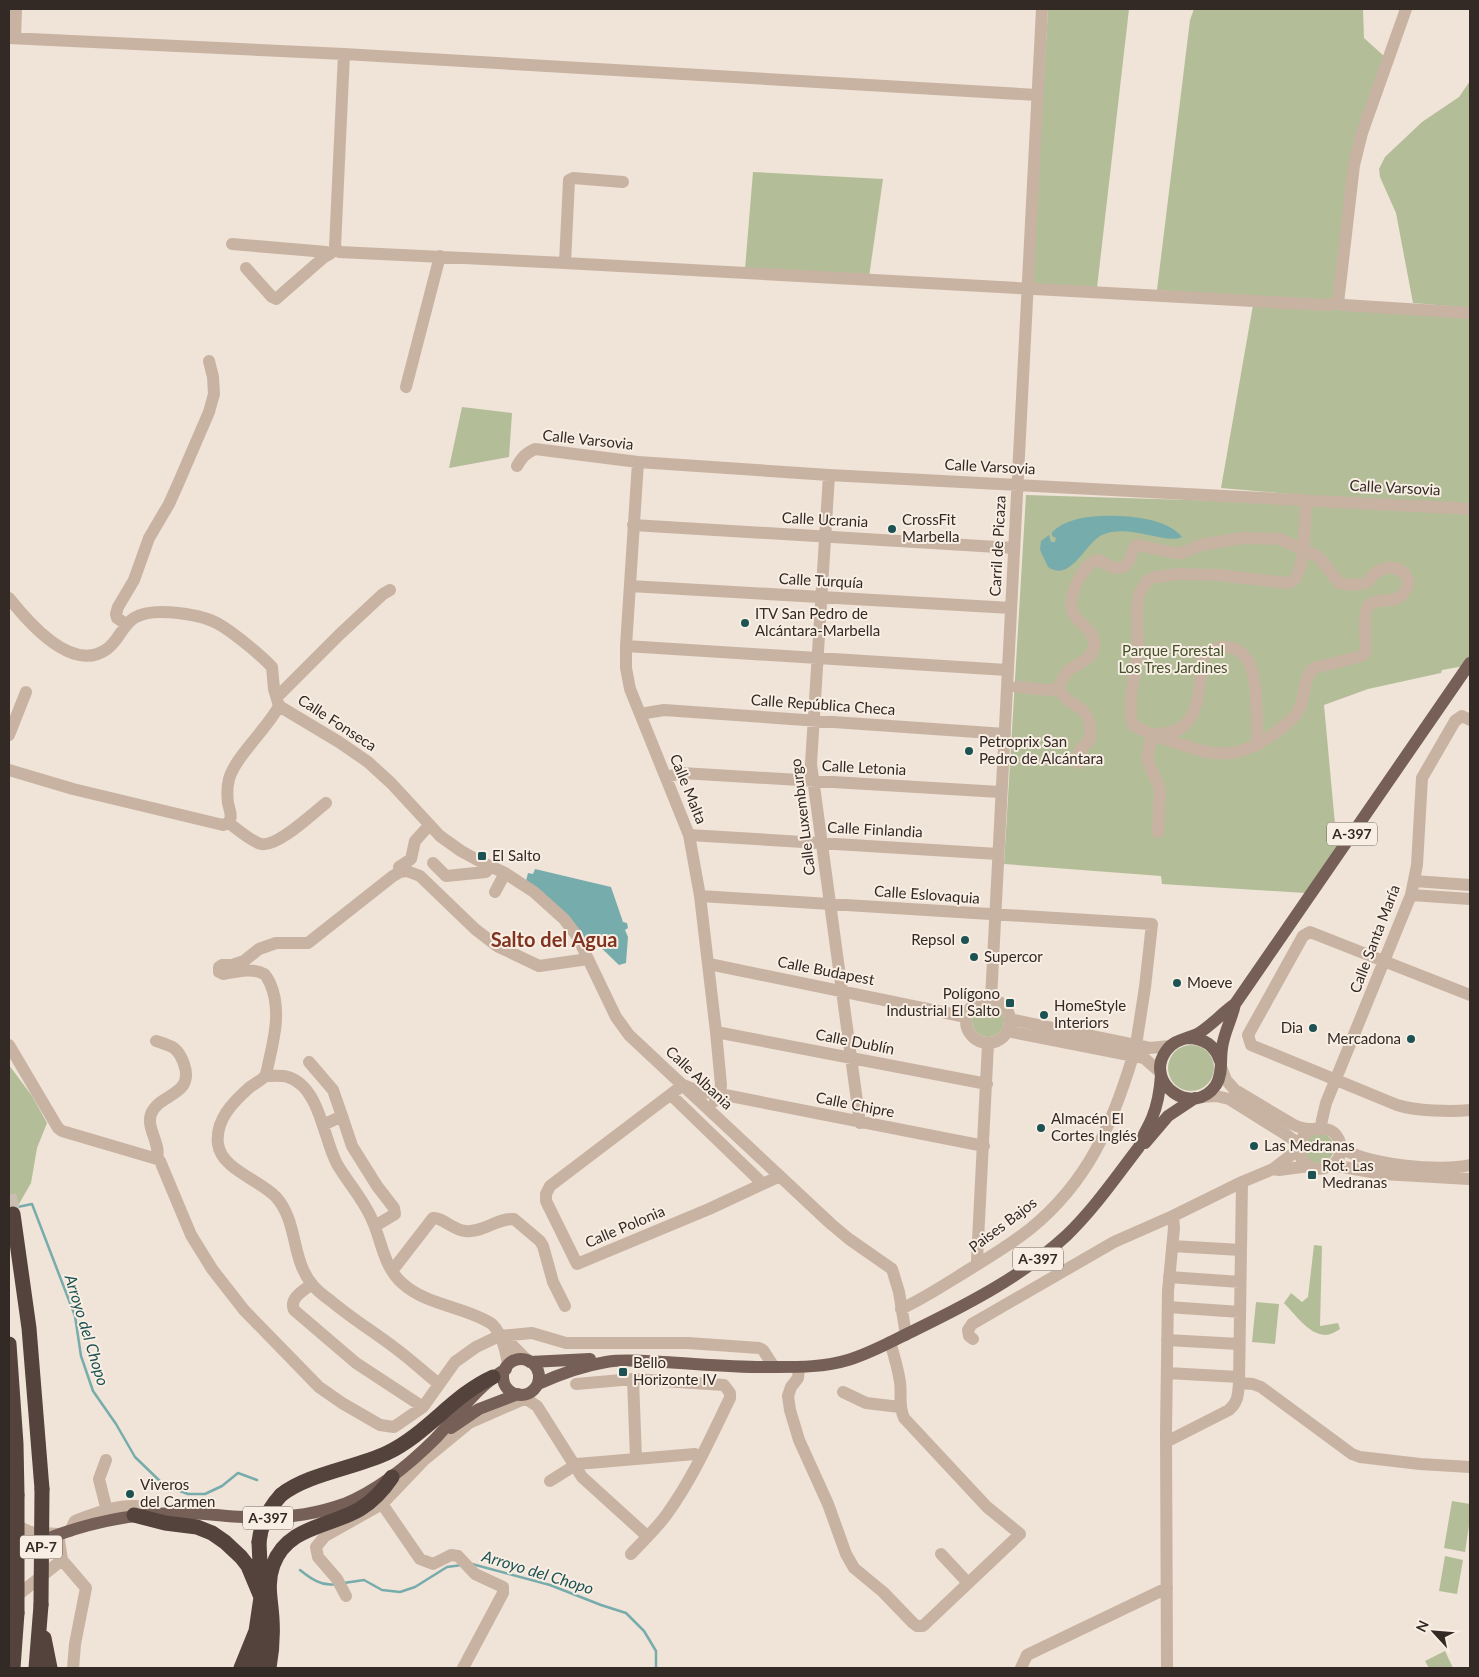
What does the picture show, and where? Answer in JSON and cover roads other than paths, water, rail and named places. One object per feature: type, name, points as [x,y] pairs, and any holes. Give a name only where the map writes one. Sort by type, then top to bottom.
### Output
[{"type":"highway","name":"AP-7","points":[[13,1214],[29,1328],[42,1489],[40,1610],[36,1668]]},
{"type":"highway","name":"AP-7","points":[[9,1344],[16,1444],[17,1495],[13,1668]]},
{"type":"highway","points":[[262,1665],[264,1617],[261,1597],[260,1532],[266,1514],[281,1495],[296,1484],[367,1461],[394,1449],[420,1432],[444,1409],[480,1382],[502,1370]]},
{"type":"highway","points":[[262,1665],[272,1618],[269,1582],[277,1557],[287,1544],[303,1532],[351,1514],[379,1500],[392,1477]]},
{"type":"highway","points":[[134,1515],[165,1523],[198,1527],[212,1533],[226,1542],[248,1566],[261,1597],[256,1631],[241,1668]]},
{"type":"highway","points":[[40,1610],[50,1668]]},
{"type":"highway","points":[[250,1646],[251,1660],[262,1665]]},
{"type":"main road","name":"A-397","points":[[436,1437],[479,1409],[530,1393],[537,1385],[571,1370],[608,1362],[632,1361],[774,1368],[799,1367],[847,1360],[890,1342],[984,1294],[1045,1254],[1084,1217],[1139,1147],[1141,1138],[1157,1105],[1163,1057],[1170,1046],[1199,1033],[1235,1004],[1470,663]]},
{"type":"main road","name":"A-397","points":[[1139,1147],[1147,1143],[1168,1116],[1207,1094],[1216,1085],[1219,1080],[1224,1037],[1235,1004]]},
{"type":"main road","points":[[1187,1038],[1199,1039],[1210,1045],[1215,1050],[1221,1064]]},
{"type":"main road","points":[[1161,1074],[1163,1081],[1171,1091],[1182,1098],[1198,1098]]},
{"type":"main road","name":"A-397","points":[[9,1559],[64,1532],[120,1517],[159,1513],[185,1513],[266,1518],[299,1516],[344,1504],[379,1487],[392,1477],[436,1437],[502,1370],[519,1360],[529,1362],[589,1359],[608,1362]]},
{"type":"main road","points":[[529,1362],[538,1371],[537,1385]]},
{"type":"main road","points":[[502,1370],[505,1384],[510,1391],[521,1396]]},
{"type":"street","points":[[16,9],[12,38],[344,54],[1037,95]]},
{"type":"street","name":"Carril de Picaza","points":[[990,999],[1042,9]]},
{"type":"street","points":[[1338,303],[1354,165],[1362,133],[1406,9]]},
{"type":"street","points":[[333,252],[344,54]]},
{"type":"street","points":[[565,262],[569,180],[573,178],[623,182]]},
{"type":"street","points":[[232,244],[326,252],[565,262],[1326,305],[1338,303],[1344,305],[1470,313]]},
{"type":"street","points":[[246,268],[276,299],[323,258],[333,252]]},
{"type":"street","points":[[406,387],[440,256]]},
{"type":"street","points":[[9,598],[50,641],[74,654],[88,656],[101,653],[116,641],[126,624],[119,620],[116,611],[134,580],[149,538],[175,491],[209,412],[214,394],[213,377],[209,361]]},
{"type":"street","name":"Calle Varsovia","points":[[517,466],[521,458],[536,450],[638,462],[829,475],[1470,509]]},
{"type":"street","name":"Calle Malta","points":[[638,462],[626,668],[630,689],[689,835],[700,896],[709,964],[721,1085],[720,1094]]},
{"type":"street","name":"Calle Luxemburgo","points":[[829,475],[811,764],[860,1123]]},
{"type":"street","points":[[1078,763],[1080,752],[1090,739],[1088,718],[1083,711],[1063,697],[1059,685],[1070,669],[1086,662],[1094,647],[1092,635],[1075,616],[1071,607],[1073,594],[1081,575],[1093,561],[1099,560],[1109,567],[1118,568],[1124,566],[1129,561],[1132,548],[1137,545],[1175,554],[1201,546],[1241,538],[1280,539],[1303,550],[1319,557],[1339,583],[1361,584],[1369,580],[1381,569],[1396,568],[1408,579],[1408,585],[1398,599],[1376,602],[1369,605],[1366,611],[1366,652],[1362,656],[1314,668],[1309,673],[1298,711],[1281,729],[1258,745],[1231,754],[1207,753],[1152,735],[1133,725],[1131,718],[1131,694],[1138,652],[1137,610],[1139,593],[1148,580],[1154,577],[1180,574],[1219,575],[1286,583],[1295,579],[1299,571],[1303,550],[1306,500]]},
{"type":"street","name":"Calle Ucrania","points":[[633,525],[1014,548]]},
{"type":"street","name":"Calle Turquía","points":[[630,586],[1011,608]]},
{"type":"street","points":[[228,823],[231,814],[227,792],[234,767],[272,719],[278,701],[339,635],[383,594],[390,590]]},
{"type":"street","name":"Calle Fonseca","points":[[126,624],[141,615],[160,612],[190,615],[214,621],[222,626],[272,667],[278,701],[368,762],[391,783],[440,836],[461,851]]},
{"type":"street","points":[[626,646],[1007,670]]},
{"type":"street","points":[[1152,735],[1179,729],[1190,717],[1197,703],[1201,687],[1202,657],[1211,650],[1226,646],[1237,650],[1247,661],[1254,678],[1258,745]]},
{"type":"street","points":[[1017,687],[1060,691]]},
{"type":"street","points":[[9,735],[26,692]]},
{"type":"street","name":"Calle República Checa","points":[[640,714],[664,710],[1005,734]]},
{"type":"street","name":"Calle Santa María","points":[[1316,1128],[1411,895],[1417,865],[1422,778],[1455,721],[1462,716],[1470,720]]},
{"type":"street","points":[[1152,735],[1147,759],[1160,789],[1158,832]]},
{"type":"street","points":[[9,770],[73,789],[213,824],[223,825],[228,823]]},
{"type":"street","name":"Calle Letonia","points":[[666,777],[682,773],[1000,792]]},
{"type":"street","points":[[228,823],[254,841],[267,844],[284,837],[326,804]]},
{"type":"street","points":[[399,867],[411,859],[413,844],[425,830]]},
{"type":"street","name":"Calle Finlandia","points":[[689,835],[998,854]]},
{"type":"street","name":"Calle Albania","points":[[461,851],[505,873],[534,892],[564,920],[577,936],[616,1017],[629,1035],[849,1239],[889,1266],[894,1274],[906,1334]]},
{"type":"street","points":[[433,863],[446,876],[486,872],[490,866]]},
{"type":"street","points":[[439,1384],[396,1349],[339,1308],[312,1284],[302,1270],[292,1226],[282,1206],[269,1190],[229,1163],[218,1147],[218,1134],[224,1115],[245,1092],[265,1076],[275,1033],[274,993],[266,976],[249,970],[223,974],[219,972],[219,968],[222,965],[232,965],[244,961],[259,949],[276,943],[308,943],[400,872],[407,871],[420,876],[475,929],[497,946],[518,957],[539,966],[588,959]]},
{"type":"street","points":[[495,892],[505,873]]},
{"type":"street","points":[[1414,881],[1470,886]]},
{"type":"street","points":[[1411,895],[1470,899]]},
{"type":"street","name":"Calle Eslovaquia","points":[[700,896],[1152,924]]},
{"type":"street","name":"Paises Bajos","points":[[901,1309],[918,1302],[1030,1229],[1047,1214],[1075,1182],[1106,1132],[1123,1090],[1134,1051],[1145,987],[1152,924]]},
{"type":"street","points":[[1470,995],[1312,932],[1305,934],[1249,1032],[1249,1042],[1251,1044],[1402,1107],[1458,1112],[1470,1110]]},
{"type":"street","name":"Calle Budapest","points":[[709,964],[966,1017]]},
{"type":"street","points":[[990,999],[1001,1003],[1007,1011],[1008,1025],[1002,1038],[988,1044],[979,1042],[970,1033],[966,1024],[966,1017],[977,1003],[990,999]]},
{"type":"street","points":[[1008,1025],[1134,1051],[1149,1061],[1161,1074]]},
{"type":"street","name":"Calle Dublín","points":[[716,1032],[987,1084]]},
{"type":"street","points":[[156,1041],[176,1048],[186,1069],[186,1076],[180,1089],[156,1106],[152,1112],[150,1127],[159,1152],[157,1159]]},
{"type":"street","points":[[979,1263],[977,1260],[988,1044]]},
{"type":"street","points":[[9,1045],[58,1128],[68,1133],[103,1142],[160,1161],[192,1235],[212,1269],[244,1310],[319,1387],[380,1425],[394,1426],[423,1407],[455,1362],[466,1353],[499,1336],[532,1333],[566,1343],[688,1343],[759,1348],[763,1350],[774,1368]]},
{"type":"street","points":[[1134,1051],[1170,1046]]},
{"type":"street","points":[[309,1062],[332,1090],[352,1146],[377,1186],[394,1208],[395,1214],[375,1226]]},
{"type":"street","points":[[1221,1064],[1226,1080],[1235,1090],[1292,1124],[1300,1127],[1316,1128],[1335,1134],[1341,1147],[1347,1152],[1389,1164],[1454,1168],[1470,1173]]},
{"type":"street","points":[[265,1076],[285,1076],[301,1085],[314,1102],[329,1147],[372,1219],[385,1258],[392,1271],[402,1283],[415,1293],[486,1320],[496,1328],[506,1351],[502,1370]]},
{"type":"street","points":[[683,1086],[695,1091],[720,1094]]},
{"type":"street","name":"Calle Polonia","points":[[683,1086],[550,1186],[546,1194],[546,1201],[577,1264],[709,1209],[780,1176]]},
{"type":"street","points":[[712,1113],[715,1099],[720,1094]]},
{"type":"street","name":"Calle Chipre","points":[[720,1094],[984,1146]]},
{"type":"street","points":[[671,1095],[763,1184]]},
{"type":"street","points":[[1198,1098],[1216,1096],[1229,1099],[1285,1134],[1299,1147],[1302,1159],[1308,1166]]},
{"type":"street","points":[[323,1125],[342,1116]]},
{"type":"street","points":[[973,1339],[969,1336],[968,1330],[972,1324],[1114,1242],[1273,1169],[1299,1147],[1304,1135],[1316,1128]]},
{"type":"street","points":[[1273,1169],[1279,1170],[1308,1166],[1318,1169],[1328,1168],[1339,1157],[1341,1147]]},
{"type":"street","points":[[1332,1165],[1382,1174],[1470,1173]]},
{"type":"street","points":[[1166,1442],[1230,1410],[1236,1403],[1239,1380],[1242,1182]]},
{"type":"street","points":[[1167,1668],[1167,1340],[1169,1277],[1174,1228],[1173,1216]]},
{"type":"street","points":[[392,1271],[434,1218],[440,1218],[448,1225],[466,1231],[476,1231],[507,1219],[514,1219],[533,1234],[543,1246],[553,1282],[565,1306]]},
{"type":"street","points":[[1172,1246],[1241,1250]]},
{"type":"street","points":[[1169,1277],[1240,1282]]},
{"type":"street","points":[[312,1284],[294,1300],[292,1306],[294,1310],[356,1363],[423,1407]]},
{"type":"street","points":[[1168,1307],[1240,1312]]},
{"type":"street","points":[[499,1336],[507,1340],[529,1362]]},
{"type":"street","points":[[1167,1340],[1239,1344]]},
{"type":"street","points":[[799,1367],[798,1378],[791,1387],[788,1396],[790,1410],[799,1440],[828,1504],[846,1554],[854,1568],[883,1592],[917,1626],[923,1626],[1020,1534],[987,1506],[943,1462],[904,1418],[900,1408],[900,1381],[890,1342]]},
{"type":"street","points":[[1167,1373],[1239,1380],[1261,1387],[1352,1454],[1360,1457],[1420,1464],[1470,1467]]},
{"type":"street","points":[[576,1384],[633,1379],[724,1385],[728,1389],[730,1398],[701,1457],[667,1515],[631,1554]]},
{"type":"street","points":[[633,1379],[636,1458]]},
{"type":"street","points":[[537,1385],[538,1406],[582,1477],[647,1536]]},
{"type":"street","points":[[843,1392],[866,1402],[900,1408]]},
{"type":"street","points":[[341,1587],[318,1557],[316,1547],[325,1536],[379,1500],[469,1423],[521,1396],[538,1406]]},
{"type":"street","points":[[550,1481],[577,1464],[695,1454],[701,1457]]},
{"type":"street","points":[[106,1460],[100,1480],[107,1511]]},
{"type":"street","points":[[379,1500],[420,1559],[433,1564],[451,1555],[458,1556],[475,1574],[503,1587],[503,1593],[463,1668]]},
{"type":"street","points":[[13,1607],[62,1560],[64,1532],[75,1521],[120,1508],[145,1507],[159,1513]]},
{"type":"street","points":[[9,1522],[30,1532],[64,1532]]},
{"type":"street","points":[[9,1548],[23,1529]]},
{"type":"street","points":[[941,1554],[968,1583]]},
{"type":"street","points":[[62,1560],[86,1588],[76,1637],[73,1668]]},
{"type":"street","points":[[1022,1668],[1027,1655],[1167,1588]]},
{"type":"water","points":[[1100,516],[1132,517],[1155,521],[1175,530],[1182,537],[1175,539],[1135,532],[1112,532],[1096,539],[1071,566],[1064,570],[1056,571],[1048,567],[1040,550],[1041,541],[1049,535],[1051,542],[1055,542],[1056,538],[1052,536],[1052,532],[1068,522],[1080,518]]},
{"type":"water","points":[[535,869],[611,887],[623,922],[627,923],[628,928],[625,930],[628,937],[626,963],[619,965],[592,939],[587,942],[526,881],[528,873],[533,874]]},
{"type":"waterway","name":"Arroyo del Chopo","points":[[13,1208],[32,1204],[75,1316],[81,1356],[93,1391],[116,1424],[135,1457],[164,1485],[188,1494],[205,1494],[222,1486],[238,1473],[257,1480]]},
{"type":"waterway","name":"Arroyo del Chopo","points":[[472,1564],[550,1585],[626,1613],[644,1631],[656,1651],[656,1668]]},
{"type":"waterway","name":"Arroyo del Chopo","points":[[344,1583],[364,1580],[382,1590],[400,1592],[415,1587],[447,1567],[462,1565]]},
{"type":"waterway","name":"Arroyo del Chopo","points":[[300,1570],[321,1583],[336,1584]]},
{"type":"tunnel","points":[[9,1195],[13,1214]]},
{"type":"place","name":"CrossFit Marbella","points":[[892,529]]},
{"type":"place","name":"ITV San Pedro de Alcántara-Marbella","points":[[745,623]]},
{"type":"place","name":"Petroprix San Pedro de Alcántara","points":[[969,751]]},
{"type":"place","name":"El Salto","points":[[482,856]]},
{"type":"place","name":"Repsol","points":[[965,940]]},
{"type":"place","name":"Supercor","points":[[974,957]]},
{"type":"place","name":"Moeve","points":[[1177,983]]},
{"type":"place","name":"Polígono Industrial El Salto","points":[[1010,1003]]},
{"type":"place","name":"HomeStyle Interiors","points":[[1044,1015]]},
{"type":"place","name":"Dia","points":[[1313,1028]]},
{"type":"place","name":"Mercadona","points":[[1411,1039]]},
{"type":"place","name":"Almacén El Cortes Inglés","points":[[1041,1128]]},
{"type":"place","name":"Las Medranas","points":[[1254,1146]]},
{"type":"place","name":"Rot. Las Medranas","points":[[1312,1175]]},
{"type":"place","name":"Bello Horizonte IV","points":[[623,1372]]},
{"type":"place","name":"Viveros del Carmen","points":[[130,1494]]},
{"type":"district","name":"Salto del Agua","points":[[554,940]]},
{"type":"park label","name":"Parque Forestal Los Tres Jardines","points":[[1173,660]]}]
